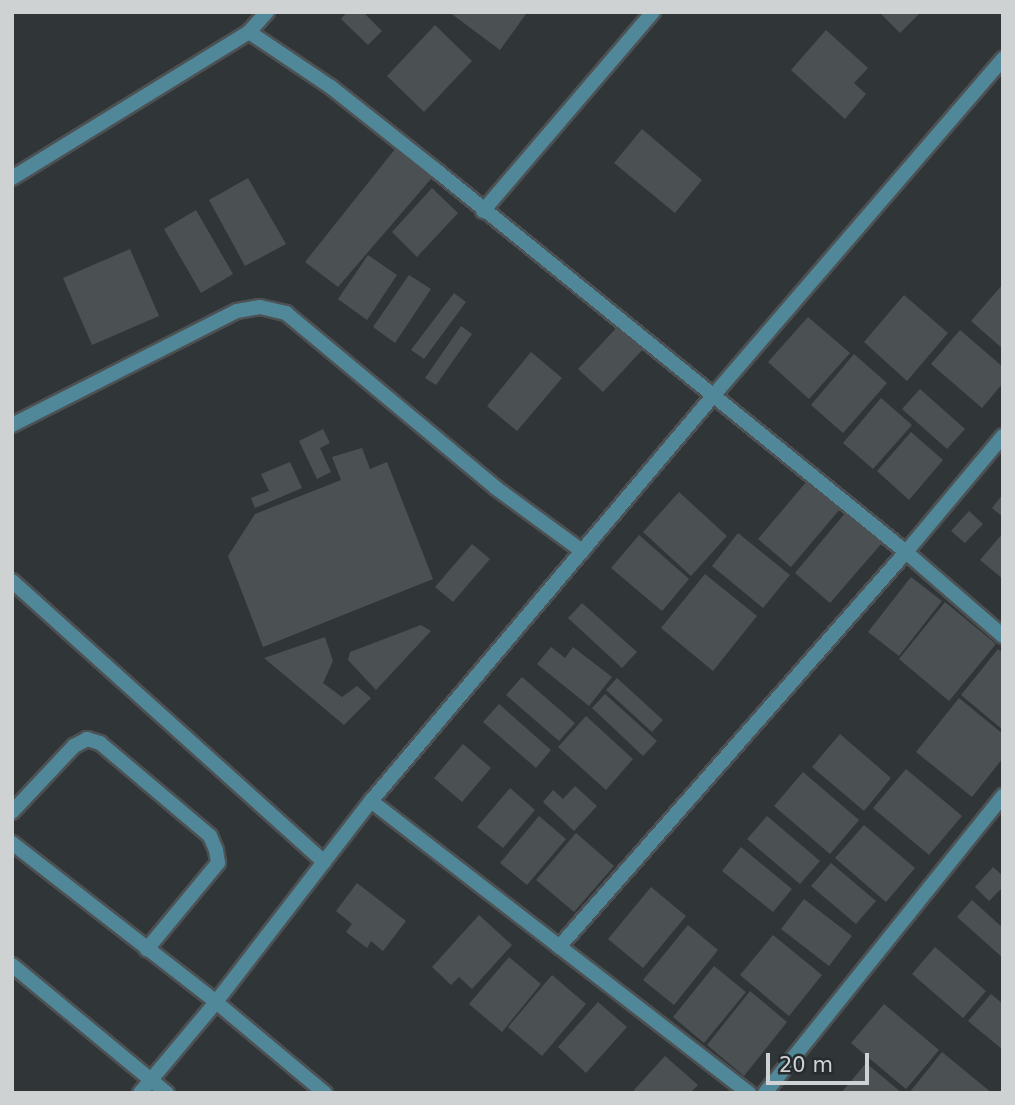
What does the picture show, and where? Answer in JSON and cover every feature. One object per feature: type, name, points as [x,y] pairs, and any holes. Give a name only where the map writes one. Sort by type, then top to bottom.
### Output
[{"type":"street","points":[[12,178],[249,32],[267,12]]},
{"type":"street","points":[[483,211],[653,12]]},
{"type":"street","points":[[249,32],[331,87],[906,552],[1003,636]]},
{"type":"street","points":[[140,1093],[216,1002],[371,801],[713,396],[1003,59]]},
{"type":"street","points":[[12,425],[237,311],[260,307],[286,313],[496,488],[582,551]]},
{"type":"street","points":[[559,947],[906,552],[1003,436]]},
{"type":"street","points":[[12,581],[324,862]]},
{"type":"street","points":[[12,813],[74,746],[87,739],[100,743],[210,836],[218,863],[147,948]]},
{"type":"street","points":[[765,1093],[1003,796]]},
{"type":"street","points":[[371,801],[749,1093]]},
{"type":"street","points":[[12,843],[216,1002],[325,1093]]},
{"type":"street","points":[[12,965],[167,1093]]},
{"type":"building","points":[[347,12],[363,12],[382,31],[368,45],[341,19]]},
{"type":"building","points":[[449,12],[523,12],[526,14],[500,50]]},
{"type":"building","points":[[879,12],[921,12],[900,33]]},
{"type":"building","points":[[435,25],[472,61],[424,112],[387,76]]},
{"type":"building","points":[[826,30],[868,68],[854,83],[866,94],[845,119],[791,70]]},
{"type":"building","points":[[642,129],[702,180],[675,213],[614,163]]},
{"type":"building","points":[[399,144],[436,173],[338,287],[305,262]]},
{"type":"building","points":[[248,178],[286,244],[245,266],[209,200]]},
{"type":"building","points":[[432,188],[458,213],[417,257],[392,232]]},
{"type":"building","points":[[196,210],[233,274],[201,293],[164,229]]},
{"type":"building","points":[[130,249],[159,316],[92,345],[63,278]]},
{"type":"building","points":[[368,255],[397,275],[367,320],[338,299]]},
{"type":"building","points":[[409,275],[431,289],[395,343],[373,327]]},
{"type":"building","points":[[1003,284],[1003,349],[971,321]]},
{"type":"building","points":[[454,293],[466,302],[424,359],[411,350]]},
{"type":"building","points":[[904,295],[948,333],[907,381],[864,342]]},
{"type":"building","points":[[808,317],[850,353],[809,399],[768,362]]},
{"type":"building","points":[[620,324],[645,347],[603,392],[578,369]]},
{"type":"building","points":[[461,326],[472,334],[436,385],[425,378]]},
{"type":"building","points":[[960,330],[1003,367],[1003,383],[982,408],[931,364]]},
{"type":"building","points":[[531,352],[562,378],[517,431],[487,406]]},
{"type":"building","points":[[854,354],[887,383],[843,433],[811,405]]},
{"type":"building","points":[[920,389],[965,429],[947,449],[902,409]]},
{"type":"building","points":[[881,398],[912,425],[873,469],[843,443]]},
{"type":"building","points":[[323,429],[330,443],[320,448],[331,472],[317,479],[299,441]]},
{"type":"building","points":[[911,432],[943,460],[909,500],[877,471]]},
{"type":"building","points":[[362,448],[370,469],[387,462],[433,579],[263,647],[228,556],[255,514],[341,480],[332,457]]},
{"type":"building","points":[[290,462],[302,488],[255,508],[251,498],[269,491],[261,474]]},
{"type":"building","points":[[807,481],[840,509],[791,567],[758,539]]},
{"type":"building","points":[[679,492],[727,536],[691,576],[643,532]]},
{"type":"building","points":[[1003,494],[1003,517],[992,508]]},
{"type":"building","points":[[969,511],[983,524],[965,543],[951,531]]},
{"type":"building","points":[[846,512],[882,543],[830,603],[795,573]]},
{"type":"building","points":[[738,533],[790,575],[763,608],[712,566]]},
{"type":"building","points":[[1003,533],[1003,579],[980,560]]},
{"type":"building","points":[[639,535],[689,579],[662,611],[611,568]]},
{"type":"building","points":[[472,544],[490,559],[453,602],[435,587]]},
{"type":"building","points":[[705,574],[757,616],[713,671],[661,628]]},
{"type":"building","points":[[911,577],[942,601],[899,656],[868,632]]},
{"type":"building","points":[[945,602],[996,644],[949,701],[899,659]]},
{"type":"building","points":[[582,603],[637,652],[622,668],[568,618]]},
{"type":"building","points":[[421,625],[431,631],[376,690],[348,660],[350,652]]},
{"type":"building","points":[[325,637],[333,661],[323,683],[342,697],[357,686],[371,698],[344,725],[264,658]]},
{"type":"building","points":[[551,647],[565,658],[573,647],[612,677],[589,706],[537,664]]},
{"type":"building","points":[[998,649],[1003,653],[1003,730],[961,695]]},
{"type":"building","points":[[522,677],[575,723],[559,741],[506,695]]},
{"type":"building","points":[[617,678],[663,720],[652,732],[606,690]]},
{"type":"building","points":[[605,694],[657,741],[643,756],[592,708]]},
{"type":"building","points":[[959,698],[1003,734],[1003,758],[972,797],[916,752]]},
{"type":"building","points":[[499,704],[551,750],[536,768],[483,722]]},
{"type":"building","points":[[586,716],[633,759],[606,790],[558,747]]},
{"type":"building","points":[[840,734],[891,778],[864,811],[812,767]]},
{"type":"building","points":[[463,744],[491,768],[462,802],[434,778]]},
{"type":"building","points":[[906,769],[962,816],[929,855],[873,808]]},
{"type":"building","points":[[803,772],[859,820],[830,854],[774,806]]},
{"type":"building","points":[[575,786],[597,806],[574,831],[543,802],[553,790],[563,799]]},
{"type":"building","points":[[510,788],[535,810],[503,848],[477,827]]},
{"type":"building","points":[[539,816],[566,839],[527,885],[500,863]]},
{"type":"building","points":[[767,816],[820,861],[800,884],[747,839]]},
{"type":"building","points":[[864,825],[915,868],[886,902],[835,858]]},
{"type":"building","points":[[576,833],[614,866],[574,912],[536,880]]},
{"type":"building","points":[[741,847],[792,889],[773,912],[722,871]]},
{"type":"building","points":[[831,863],[876,901],[856,924],[811,886]]},
{"type":"building","points":[[993,867],[1003,876],[1003,887],[989,901],[975,887]]},
{"type":"building","points":[[357,883],[406,921],[383,951],[371,941],[367,948],[346,932],[352,924],[336,911]]},
{"type":"building","points":[[651,887],[686,916],[643,968],[608,939]]},
{"type":"building","points":[[804,899],[852,936],[829,966],[781,929]]},
{"type":"building","points":[[972,900],[1003,928],[1003,958],[957,917]]},
{"type":"building","points":[[479,915],[512,945],[472,989],[459,977],[451,985],[432,967]]},
{"type":"building","points":[[688,925],[718,950],[674,1005],[643,980]]},
{"type":"building","points":[[773,935],[822,975],[789,1016],[740,975]]},
{"type":"building","points":[[935,947],[986,991],[963,1018],[912,974]]},
{"type":"building","points":[[509,957],[541,984],[502,1032],[469,1004]]},
{"type":"building","points":[[714,966],[746,992],[704,1043],[673,1017]]},
{"type":"building","points":[[552,975],[586,1004],[542,1056],[508,1027]]},
{"type":"building","points":[[750,991],[787,1022],[744,1076],[707,1045]]},
{"type":"building","points":[[991,994],[1003,1004],[1003,1050],[968,1021]]},
{"type":"building","points":[[598,1002],[627,1027],[586,1073],[558,1047]]},
{"type":"building","points":[[884,1004],[939,1050],[906,1089],[851,1043]]},
{"type":"building","points":[[942,1052],[992,1093],[909,1093]]},
{"type":"building","points":[[665,1056],[698,1085],[690,1093],[637,1093],[634,1090]]},
{"type":"building","points":[[866,1063],[902,1093],[841,1093]]}]
